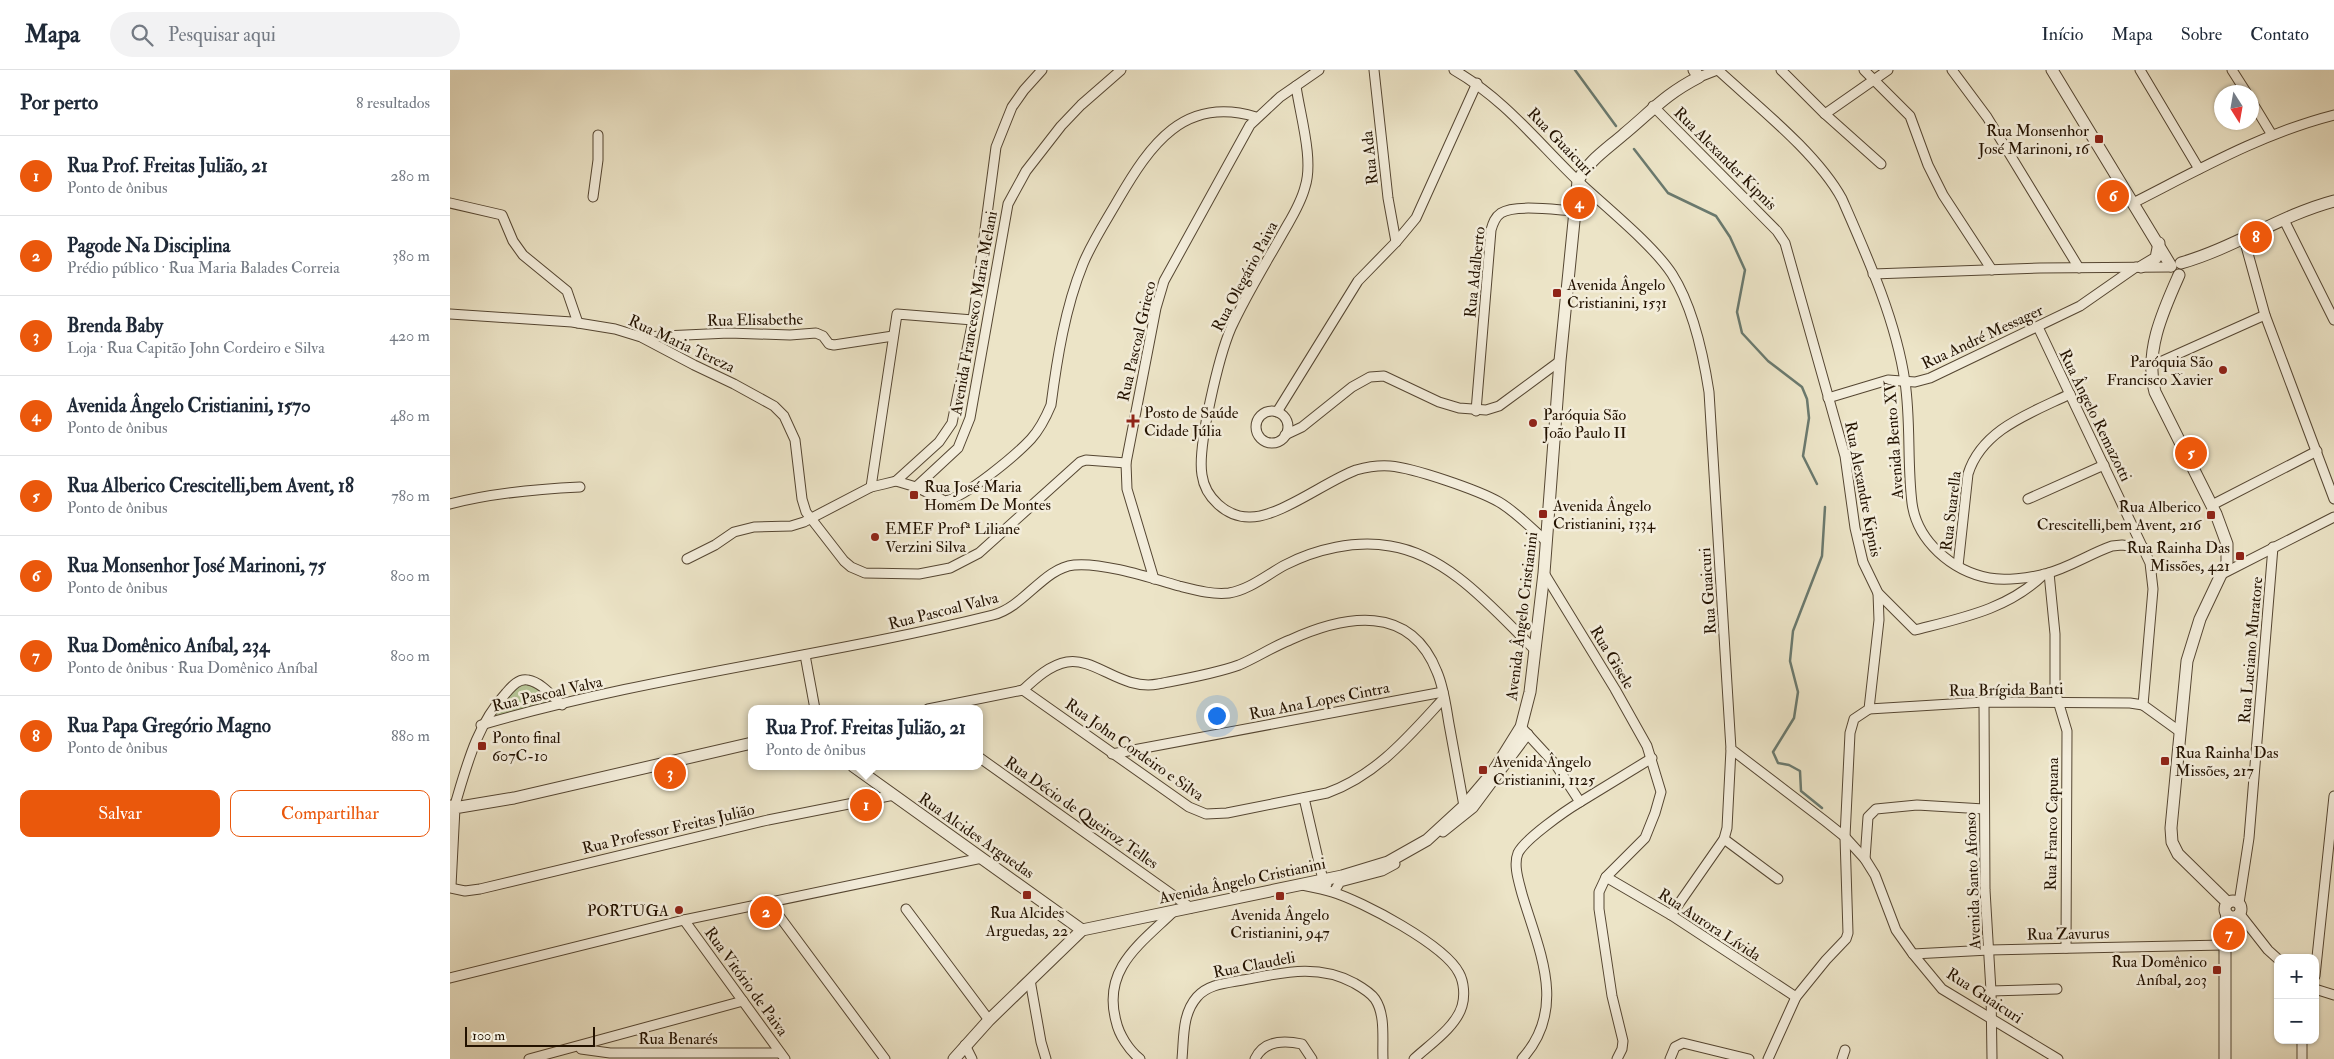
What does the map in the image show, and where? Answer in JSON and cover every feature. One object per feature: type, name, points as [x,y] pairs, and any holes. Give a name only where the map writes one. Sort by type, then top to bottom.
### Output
[{"type":"street","name":"Avenida Francesco Maria Melani","points":[[896,481],[939,442],[952,423],[973,320],[990,202],[993,159],[1002,131],[1024,90],[1042,70]]},
{"type":"street","points":[[1008,204],[1026,171],[1061,126],[1081,105],[1121,70]]},
{"type":"street","name":"Rua Pascoal Grieco","points":[[1154,579],[1127,489],[1126,463],[1156,308],[1164,281],[1241,139],[1256,117],[1319,70]]},
{"type":"street","name":"Rua Ada","points":[[1374,70],[1388,198],[1396,242]]},
{"type":"street","name":"Rua Guaicuri","points":[[1454,70],[1477,83],[1517,117],[1578,181],[1662,262],[1671,273],[1686,304],[1700,350],[1709,392],[1731,749],[1845,836],[1865,859],[1878,882],[1889,916],[1913,954],[1942,989],[2058,1059]]},
{"type":"street","points":[[1578,181],[1588,164],[1626,133],[1653,106],[1696,74],[1718,70]]},
{"type":"street","name":"Avenida Bento XV","points":[[1718,70],[1802,148],[1836,188],[1873,274],[1890,323],[1905,382],[1909,465],[1914,516],[1924,537],[1936,550],[1958,566],[1990,578],[2047,574],[2112,546],[2127,545],[2144,548]]},
{"type":"street","points":[[1780,70],[1825,114],[1881,164]]},
{"type":"street","points":[[1864,70],[1910,116],[1943,195],[1992,270]]},
{"type":"street","points":[[1825,114],[1888,70]]},
{"type":"street","points":[[1952,70],[1973,96],[2079,268]]},
{"type":"street","points":[[2052,70],[2133,203],[2176,268],[2156,339],[2151,366],[2155,392],[2212,505],[2227,544],[2228,553],[2224,573],[2200,619],[2192,643],[2185,675],[2171,828],[2172,842],[2178,854],[2233,908],[2274,955]]},
{"type":"street","points":[[2140,70],[2199,169]]},
{"type":"street","points":[[2232,70],[2242,85]]},
{"type":"street","points":[[1277,412],[1358,281],[1396,242],[1422,209],[1477,83]]},
{"type":"street","name":"Rua Olegário Paiva","points":[[1296,86],[1308,162],[1306,185],[1295,210],[1232,327],[1222,352],[1206,427],[1201,466],[1204,485],[1210,495],[1228,512],[1250,518],[1271,512],[1349,472],[1369,467],[1390,466],[1487,496],[1500,503],[1546,541]]},
{"type":"street","name":"Rua Alexander Kipnis","points":[[1653,106],[1777,231]]},
{"type":"street","points":[[687,559],[715,545],[734,532],[754,527],[791,526],[810,519],[871,488],[896,481],[916,486],[941,501],[951,500],[1018,452],[1040,428],[1051,405],[1066,320],[1083,264],[1104,224],[1151,148],[1181,125],[1209,113],[1241,112],[1256,117]]},
{"type":"street","points":[[2259,114],[2272,135]]},
{"type":"street","points":[[2133,203],[2199,169],[2272,135],[2334,115]]},
{"type":"street","points":[[592,197],[598,160],[598,135]]},
{"type":"street","name":"Avenida Ângelo Cristianini","points":[[1082,930],[1360,872],[1405,853],[1427,840],[1464,806],[1525,730],[1544,573],[1573,210],[1578,181]]},
{"type":"street","points":[[1873,274],[2079,268],[2176,268],[2284,220],[2334,201]]},
{"type":"street","name":"Avenida Francesco Maria Melani","points":[[916,486],[958,448],[970,418],[1008,204],[990,202]]},
{"type":"street","points":[[450,203],[502,215],[513,241],[524,255],[567,291],[578,323]]},
{"type":"street","name":"Rua Adalberto","points":[[1476,410],[1491,230],[1494,221],[1499,215],[1510,210],[1573,210]]},
{"type":"street","points":[[2284,220],[2334,320]]},
{"type":"street","name":"Rua Alexandre Kipnis","points":[[1777,231],[1790,260],[1845,456],[1855,528],[1863,562],[1878,593],[1915,630],[2005,603],[2024,592],[2047,574]]},
{"type":"street","points":[[2244,239],[2266,315],[2334,500]]},
{"type":"street","points":[[2142,267],[2156,258],[2159,243]]},
{"type":"street","name":"Rua André Messager","points":[[1828,398],[1888,380],[1905,382],[1930,378],[2080,306],[2142,267]]},
{"type":"street","name":"Rua Maria Tereza","points":[[450,314],[604,326],[641,337],[774,406],[784,416],[795,440],[802,499],[810,519],[844,560],[858,571],[886,574],[936,572],[964,562],[979,553],[1080,462],[1086,460],[1126,463]]},
{"type":"street","points":[[871,488],[893,336],[898,314],[973,320]]},
{"type":"street","points":[[2151,366],[2266,315]]},
{"type":"street","name":"Rua Ângelo Remazotti","points":[[2038,327],[2150,563],[2153,589],[2143,705]]},
{"type":"street","name":"Rua Elisabethe","points":[[641,337],[729,333],[790,335],[816,333],[834,345],[893,336]]},
{"type":"street","points":[[1285,436],[1287,430],[1286,420],[1277,412],[1268,412],[1260,417],[1256,426],[1258,434],[1264,441],[1273,443],[1285,436],[1320,415],[1360,381],[1379,376],[1398,382],[1423,396],[1439,402],[1476,410],[1486,410],[1499,406],[1560,361]]},
{"type":"street","name":"Rua Suarella","points":[[1958,566],[1965,498],[1973,460],[1982,447],[2008,425],[2070,394]]},
{"type":"street","points":[[2212,505],[2317,451]]},
{"type":"street","points":[[2028,499],[2104,465]]},
{"type":"street","points":[[450,504],[467,499],[534,490],[580,487]]},
{"type":"street","points":[[2224,573],[2334,517]]},
{"type":"street","name":"Rua Pascoal Valva","points":[[482,724],[659,682],[874,642],[996,614],[1017,603],[1055,572],[1067,566],[1091,565],[1194,590],[1230,593],[1312,554],[1362,544],[1392,546],[1421,556],[1443,568],[1481,597],[1535,650]]},
{"type":"street","name":"Rua Luciano Muratore","points":[[2233,908],[2249,838],[2273,547]]},
{"type":"street","name":"Rua Gisele","points":[[1544,573],[1615,689],[1652,758],[1661,792],[1650,828],[1641,844],[1606,877]]},
{"type":"street","name":"Rua Franco Capuana","points":[[2047,574],[2055,634],[2055,677],[2058,702],[2067,731],[2066,948]]},
{"type":"street","points":[[1768,1059],[1796,997],[1846,939],[1848,933],[1845,836],[1851,724],[1857,716],[1869,709],[1879,620],[1878,593]]},
{"type":"street","points":[[948,705],[1023,690],[1048,669],[1069,662],[1080,663],[1136,684],[1156,684],[1232,667],[1290,639],[1319,629],[1368,619],[1394,624],[1424,647],[1438,674],[1444,695],[1464,806]]},
{"type":"street","points":[[805,655],[814,705]]},
{"type":"street","points":[[450,887],[453,854],[451,846],[452,806],[482,724],[494,706],[520,680],[528,680],[540,685],[562,705]]},
{"type":"street","name":"Rua John Cordeiro e Silva","points":[[1023,690],[1188,807],[1206,814],[1227,813],[1327,793],[1361,778],[1401,744],[1444,695]]},
{"type":"street","name":"Rua Ana Lopes Cintra","points":[[1112,754],[1444,695]]},
{"type":"street","name":"Rua Brígida Banti","points":[[1869,709],[1984,702],[2143,705]]},
{"type":"street","name":"Avenida Santo Afonso","points":[[1984,702],[1985,890],[1992,991],[1992,1058]]},
{"type":"street","points":[[2143,705],[2179,731]]},
{"type":"street","points":[[1334,892],[1340,882],[1382,871],[1420,850],[1473,808],[1525,730],[1556,766],[1580,802]]},
{"type":"street","points":[[452,806],[514,798],[748,744]]},
{"type":"street","points":[[1671,915],[1724,838],[1727,828],[1731,749]]},
{"type":"street","points":[[1522,1059],[1540,1036],[1548,1000],[1543,965],[1519,882],[1516,860],[1524,845],[1580,802],[1652,758]]},
{"type":"street","name":"Rua Décio de Queiroz Telles","points":[[983,760],[1192,908]]},
{"type":"street","name":"Rua Alcides Arguedas","points":[[860,770],[1082,930]]},
{"type":"street","name":"Rua Professor Freitas Julião","points":[[450,887],[465,891],[480,889],[759,822],[894,795]]},
{"type":"street","points":[[2317,954],[2334,796]]},
{"type":"street","points":[[1304,798],[1323,880],[1334,892]]},
{"type":"street","points":[[1865,859],[1868,817],[1876,809],[1917,805],[1984,809]]},
{"type":"street","points":[[1724,838],[1778,879]]},
{"type":"street","points":[[450,978],[684,920],[982,858]]},
{"type":"street","points":[[1606,877],[1601,886],[1598,899],[1612,996],[1623,1040],[1622,1049],[1617,1059]]},
{"type":"street","name":"Rua Aurora Lívida","points":[[1606,877],[1671,915],[1796,997]]},
{"type":"street","points":[[1299,884],[1334,892],[1428,942],[1443,953],[1458,971],[1462,980],[1462,1006],[1457,1016],[1414,1059]]},
{"type":"street","points":[[768,902],[885,1059]]},
{"type":"street","points":[[2225,1059],[2224,945],[2233,908]]},
{"type":"street","points":[[906,909],[989,1020]]},
{"type":"street","points":[[1140,1059],[1128,1046],[1117,1026],[1113,1010],[1112,992],[1114,982],[1130,955],[1173,912]]},
{"type":"street","name":"Rua Vitório de Paiva","points":[[684,920],[783,1056]]},
{"type":"street","points":[[954,1059],[989,1020],[1082,930]]},
{"type":"street","name":"Rua Zavurus","points":[[1913,954],[1989,950],[2224,945]]},
{"type":"street","name":"Rua Claudeli","points":[[1182,1059],[1188,1011],[1196,998],[1206,989],[1287,971],[1310,970],[1343,977],[1361,987],[1374,998],[1381,1019],[1382,1059]]},
{"type":"street","points":[[1030,980],[1041,1042],[1046,1059]]},
{"type":"street","points":[[1992,991],[2057,990]]},
{"type":"street","points":[[2319,990],[2334,995]]},
{"type":"street","points":[[529,1059],[576,1048],[743,1001]]},
{"type":"street","points":[[1255,1059],[1266,1045],[1282,1042],[1302,1044],[1312,1059]]},
{"type":"street","points":[[1671,1056],[1678,1044],[1683,1043],[1749,1059]]},
{"type":"street","points":[[2302,1044],[2302,1059]]},
{"type":"street","points":[[965,1045],[972,1059]]},
{"type":"street","name":"Rua Benarés","points":[[576,1048],[610,1056],[783,1056]]},
{"type":"street","points":[[1842,1059],[1845,1050]]},
{"type":"green space","points":[[522,684],[535,686],[555,705],[494,719],[492,716],[516,688]]},
{"type":"waterway","points":[[1575,70],[1616,126]]},
{"type":"waterway","points":[[1634,149],[1668,193],[1716,216],[1730,237],[1745,270],[1737,312],[1742,333],[1768,361],[1802,387],[1807,399],[1809,418],[1803,456],[1817,484]]},
{"type":"waterway","points":[[1822,808],[1801,791],[1800,771],[1789,765],[1778,763],[1773,752],[1794,718],[1798,692],[1790,661],[1793,631],[1822,556],[1825,507]]},
{"type":"place","name":"Rua Monsenhor José Marinoni, 16","points":[[2099,139]]},
{"type":"place","name":"Rua Monsenhor José Marinoni, 75","points":[[2113,196]]},
{"type":"place","name":"Avenida Ângelo Cristianini, 1570","points":[[1579,203]]},
{"type":"place","name":"Rua Papa Gregório Magno","points":[[2256,237]]},
{"type":"place","name":"Avenida Ângelo Cristianini, 1531","points":[[1557,293]]},
{"type":"place","name":"Paróquia São Francisco Xavier","points":[[2223,370]]},
{"type":"place","name":"Posto de Saúde Cidade Júlia","points":[[1133,421]]},
{"type":"place","name":"Paróquia São João Paulo II","points":[[1533,423]]},
{"type":"place","name":"Rua Alberico Crescitelli,bem Avent, 18","points":[[2191,453]]},
{"type":"place","name":"Rua José Maria Homem De Montes","points":[[914,495]]},
{"type":"place","name":"Avenida Ângelo Cristianini, 1334","points":[[1543,514]]},
{"type":"place","name":"Rua Alberico Crescitelli,bem Avent, 216","points":[[2211,515]]},
{"type":"place","name":"EMEF Profª Liliane Verzini Silva","points":[[875,537]]},
{"type":"place","name":"Rua Rainha Das Missões, 421","points":[[2240,556]]},
{"type":"place","name":"Ponto final 607C-10","points":[[482,746]]},
{"type":"place","name":"Rua Rainha Das Missões, 217","points":[[2165,761]]},
{"type":"place","name":"Avenida Ângelo Cristianini, 1125","points":[[1483,770]]},
{"type":"place","name":"Brenda Baby","points":[[670,773]]},
{"type":"place","name":"Rua Prof. Freitas Julião, 21","points":[[866,805]]},
{"type":"place","name":"Rua Alcides Arguedas, 22","points":[[1027,895]]},
{"type":"place","name":"Avenida Ângelo Cristianini, 947","points":[[1280,896]]},
{"type":"place","name":"PORTUGA","points":[[679,910]]},
{"type":"place","name":"Pagode Na Disciplina","points":[[766,912]]},
{"type":"place","name":"Rua Domênico Aníbal, 234","points":[[2229,934]]},
{"type":"place","name":"Rua Domênico Aníbal, 203","points":[[2217,970]]}]
